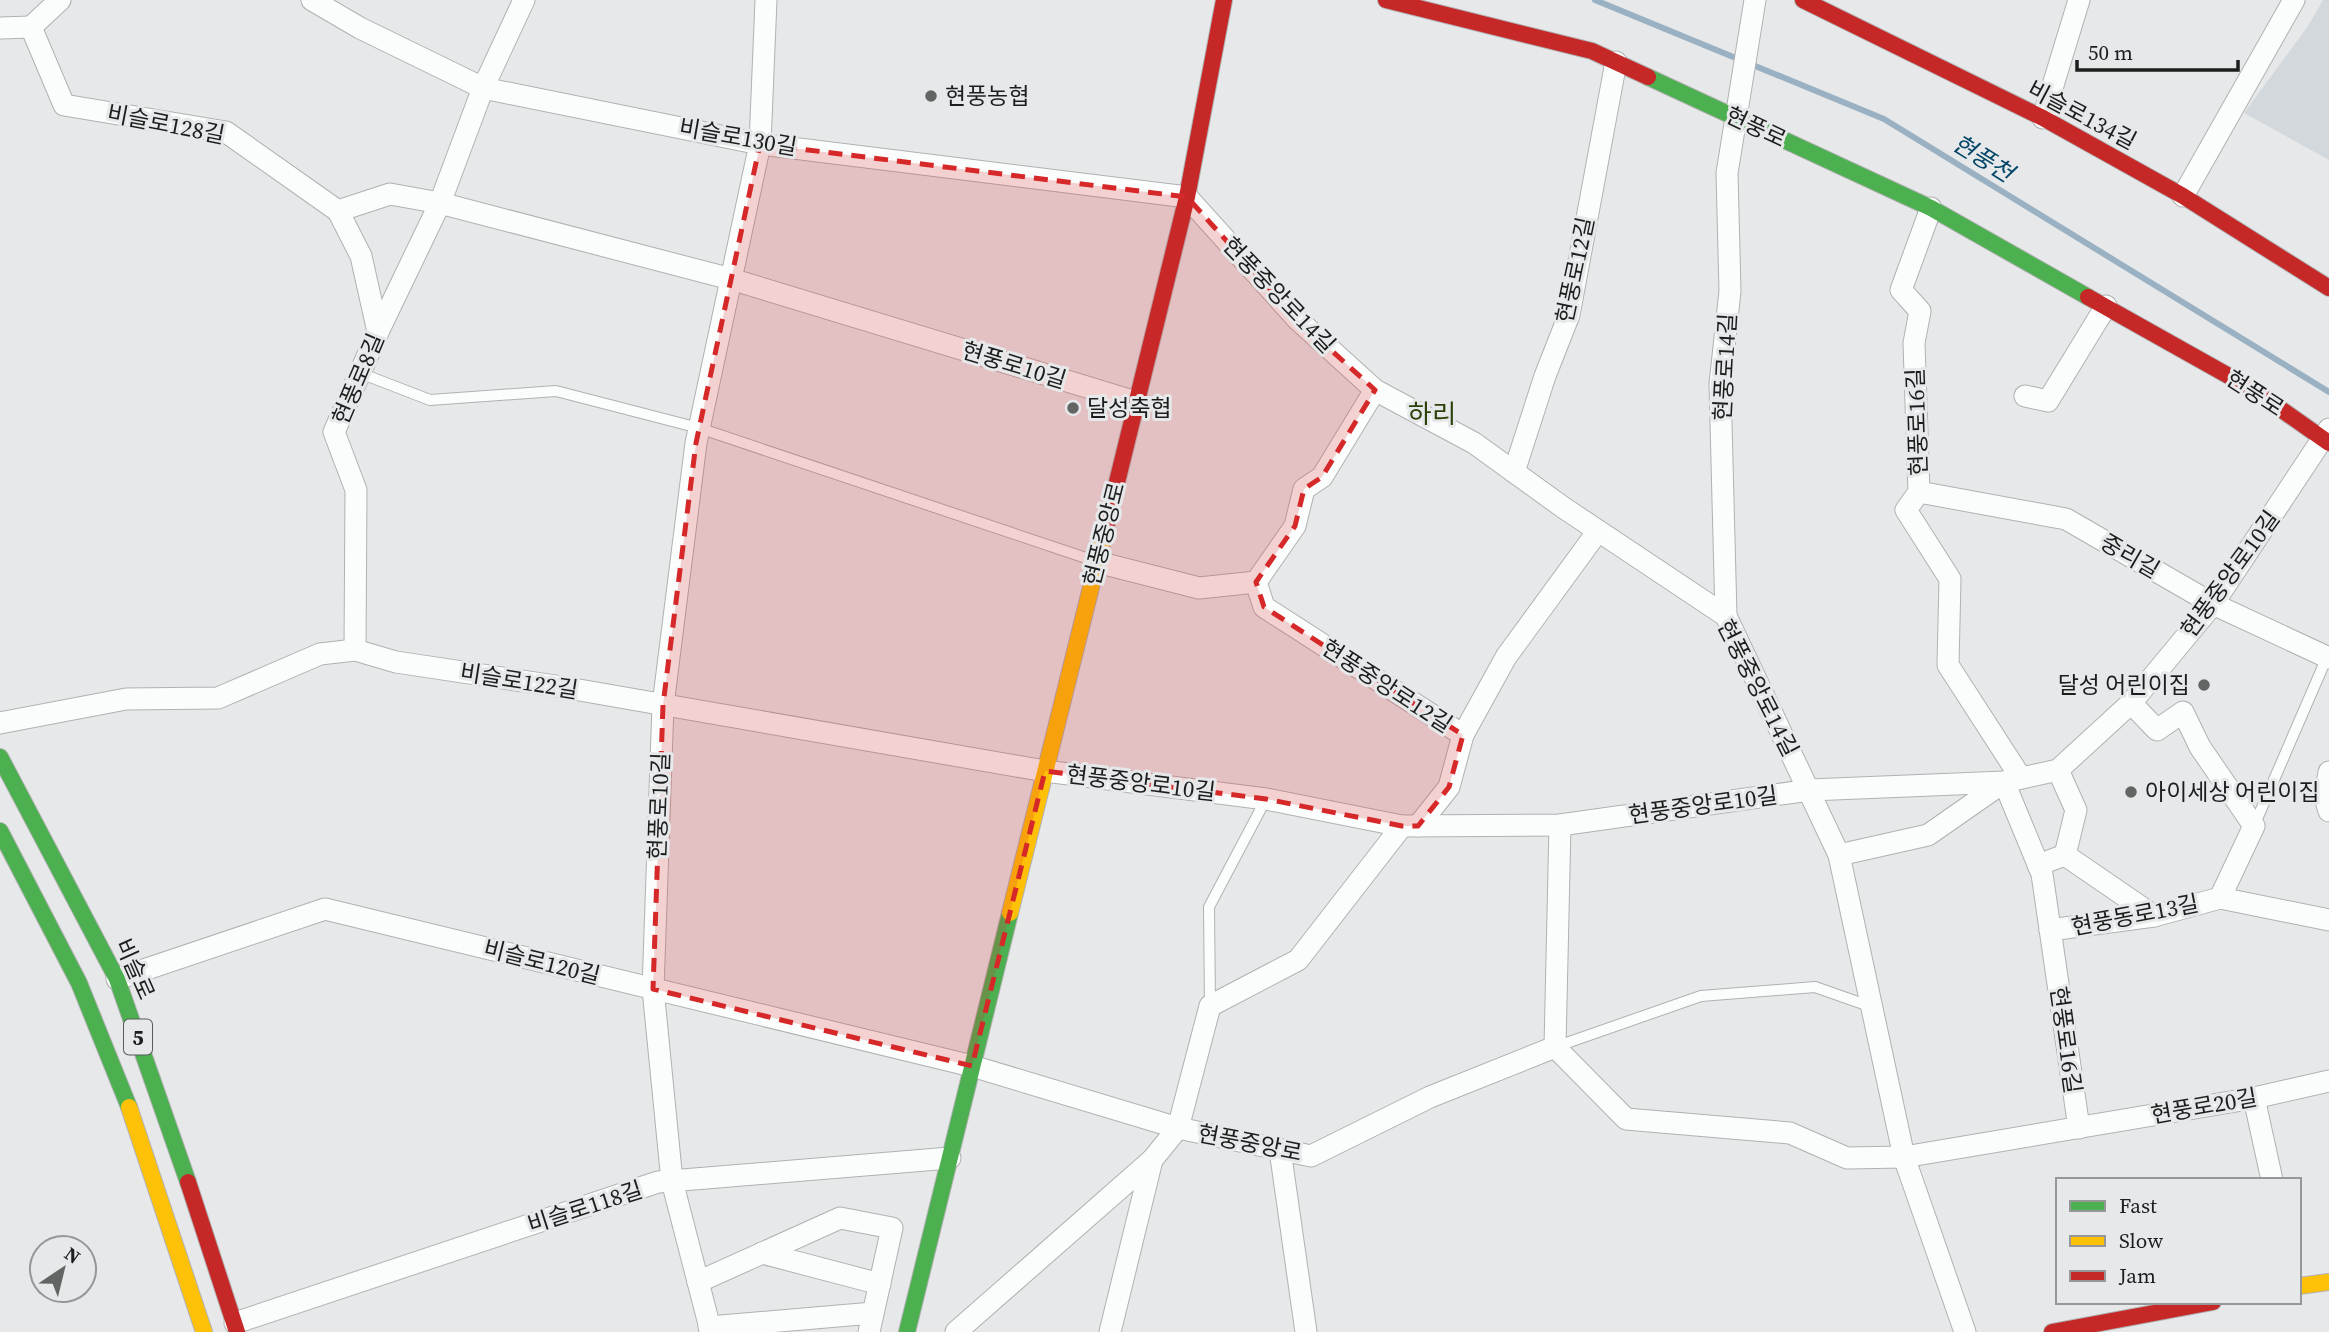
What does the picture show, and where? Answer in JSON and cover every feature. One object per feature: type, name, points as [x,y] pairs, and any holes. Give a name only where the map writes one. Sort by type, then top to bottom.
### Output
[{"type":"main road","name":"현풍중앙로","points":[[907,1332],[1186,197],[1224,0]]},
{"type":"main road","name":"현풍로","points":[[1387,0],[1592,51],[1931,208],[2252,389],[2327,437]]},
{"type":"main road","name":"비슬로134길","points":[[1803,0],[2043,118],[2183,196],[2329,288]]},
{"type":"main road","name":"비슬로","points":[[0,757],[117,979],[236,1328]]},
{"type":"main road","name":"5","points":[[0,831],[66,955],[103,1037],[204,1332]]},
{"type":"main road","points":[[2301,1286],[2329,1282]]},
{"type":"main road","points":[[2052,1332],[2202,1304]]},
{"type":"street","points":[[0,28],[31,27],[60,0]]},
{"type":"street","name":"비슬로130길","points":[[312,0],[360,28],[483,88],[760,144],[1186,197]]},
{"type":"street","name":"현풍로8길","points":[[355,650],[356,490],[334,432],[440,203],[483,88],[524,0]]},
{"type":"street","name":"현풍로10길","points":[[710,1329],[671,1181],[653,989],[663,705],[699,428],[760,144],[765,0]]},
{"type":"street","name":"현풍로14길","points":[[1726,616],[1720,384],[1730,291],[1727,173],[1755,0]]},
{"type":"street","points":[[2043,118],[2079,0]]},
{"type":"street","points":[[2183,196],[2294,0]]},
{"type":"street","name":"비슬로128길","points":[[31,27],[64,104],[226,132],[338,211]]},
{"type":"street","name":"현풍로12길","points":[[1514,472],[1545,376],[1569,315],[1616,62]]},
{"type":"street","points":[[378,332],[361,256],[338,211],[390,194],[440,203],[731,279]]},
{"type":"street","name":"현풍중앙로14길","points":[[1186,197],[1298,320],[1375,390],[1474,443],[1598,531],[1726,616],[1839,855],[1904,1157],[1965,1332]]},
{"type":"street","name":"현풍로16길","points":[[1931,208],[1901,290],[1920,311],[1914,343],[1919,492],[1906,510],[1950,579],[1948,665],[2012,780],[2042,874],[2079,1128]]},
{"type":"street","name":"현풍로10길","points":[[731,279],[1136,402]]},
{"type":"street","points":[[2025,396],[2049,401],[2106,306]]},
{"type":"street","points":[[1097,562],[1199,588],[1256,582],[1295,526],[1304,489],[1322,477],[1375,390]]},
{"type":"street","name":"현풍중앙로10길","points":[[1045,771],[1266,799],[1410,826],[1560,825],[1810,790],[2012,780],[2058,770],[2132,703],[2213,604],[2327,437]]},
{"type":"street","name":"중리길","points":[[1919,492],[2066,519],[2213,604],[2328,658]]},
{"type":"street","name":"현풍중앙로12길","points":[[1256,582],[1264,607],[1463,735],[1506,657],[1598,531]]},
{"type":"street","name":"비슬로122길","points":[[0,723],[126,699],[218,698],[320,654],[355,650],[396,662],[562,687],[1045,771]]},
{"type":"street","points":[[2132,703],[2157,730],[2183,712],[2200,747],[2254,826]]},
{"type":"street","points":[[956,1332],[1152,1160],[1178,1128],[1210,1006],[1298,960],[1410,826],[1449,788],[1463,735]]},
{"type":"street","points":[[2058,770],[2076,810],[2065,855]]},
{"type":"street","points":[[2329,772],[2325,797],[2329,811]]},
{"type":"street","name":"현풍중앙로10길","points":[[1839,855],[1928,835],[2012,780]]},
{"type":"street","points":[[1560,825],[1555,1047],[1626,1119],[1790,1133],[1847,1158],[1904,1157],[2079,1128]]},
{"type":"street","name":"현풍동로13길","points":[[2220,898],[2254,826]]},
{"type":"street","points":[[2038,865],[2065,855]]},
{"type":"street","points":[[2065,855],[2154,916]]},
{"type":"street","name":"현풍동로13길","points":[[2050,930],[2154,916],[2220,898],[2329,920]]},
{"type":"street","name":"비슬로120길","points":[[117,979],[325,909],[972,1066]]},
{"type":"street","name":"현풍중앙로","points":[[972,1066],[1178,1128],[1311,1156],[1430,1097],[1555,1047]]},
{"type":"street","name":"현풍로20길","points":[[2079,1128],[2254,1098],[2329,1082]]},
{"type":"street","points":[[2254,1098],[2272,1178]]},
{"type":"street","points":[[1280,1150],[1306,1332]]},
{"type":"street","name":"비슬로118길","points":[[236,1328],[659,1182],[950,1158]]},
{"type":"street","points":[[1110,1332],[1152,1160]]},
{"type":"street","points":[[698,1282],[840,1218],[892,1228],[871,1322],[710,1329]]},
{"type":"street","points":[[762,1253],[880,1284]]},
{"type":"lane","points":[[360,373],[430,400],[556,391],[699,428],[1097,562]]},
{"type":"lane","points":[[2254,826],[2328,658]]},
{"type":"lane","points":[[1210,1006],[1209,907],[1266,799]]},
{"type":"lane","points":[[1555,1047],[1701,996],[1815,987],[1872,1007]]},
{"type":"highlighted area","points":[[760,144],[1187,197],[1298,320],[1375,390],[1322,477],[1304,489],[1295,526],[1256,582],[1264,607],[1463,735],[1449,787],[1418,826],[1402,826],[1266,799],[1045,771],[972,1066],[653,989],[663,705],[696,443]]},
{"type":"shaded area","points":[[2323,0],[2329,0],[2329,160],[2244,113],[2308,26]]},
{"type":"waterway","name":"현풍천","points":[[1595,0],[1884,119],[2329,392]]},
{"type":"traffic: fast","points":[[1648,77],[1931,208],[2088,297]]},
{"type":"traffic: fast","points":[[0,757],[117,979],[188,1182]]},
{"type":"traffic: fast","points":[[0,831],[79,983],[129,1107]]},
{"type":"traffic: fast","points":[[907,1332],[1010,913]]},
{"type":"traffic: slow","points":[[1010,913],[1105,531]]},
{"type":"traffic: slow","points":[[129,1107],[204,1332]]},
{"type":"traffic: slow","points":[[2301,1286],[2329,1282]]},
{"type":"traffic: jam","points":[[1105,531],[1187,197],[1224,0]]},
{"type":"traffic: jam","points":[[1386,0],[1592,51],[1648,77]]},
{"type":"traffic: jam","points":[[1803,0],[2043,118],[2183,196],[2329,288]]},
{"type":"traffic: jam","points":[[2088,297],[2252,389],[2329,443]]},
{"type":"traffic: jam","points":[[188,1182],[237,1332]]},
{"type":"traffic: jam","points":[[2052,1332],[2202,1304]]},
{"type":"place","name":"현풍농협","points":[[931,96]]},
{"type":"place","name":"달성축협","points":[[1073,408]]},
{"type":"place","name":"달성 어린이집","points":[[2204,685]]},
{"type":"place","name":"아이세상 어린이집","points":[[2131,792]]},
{"type":"district","name":"하리","points":[[1432,414]]}]
